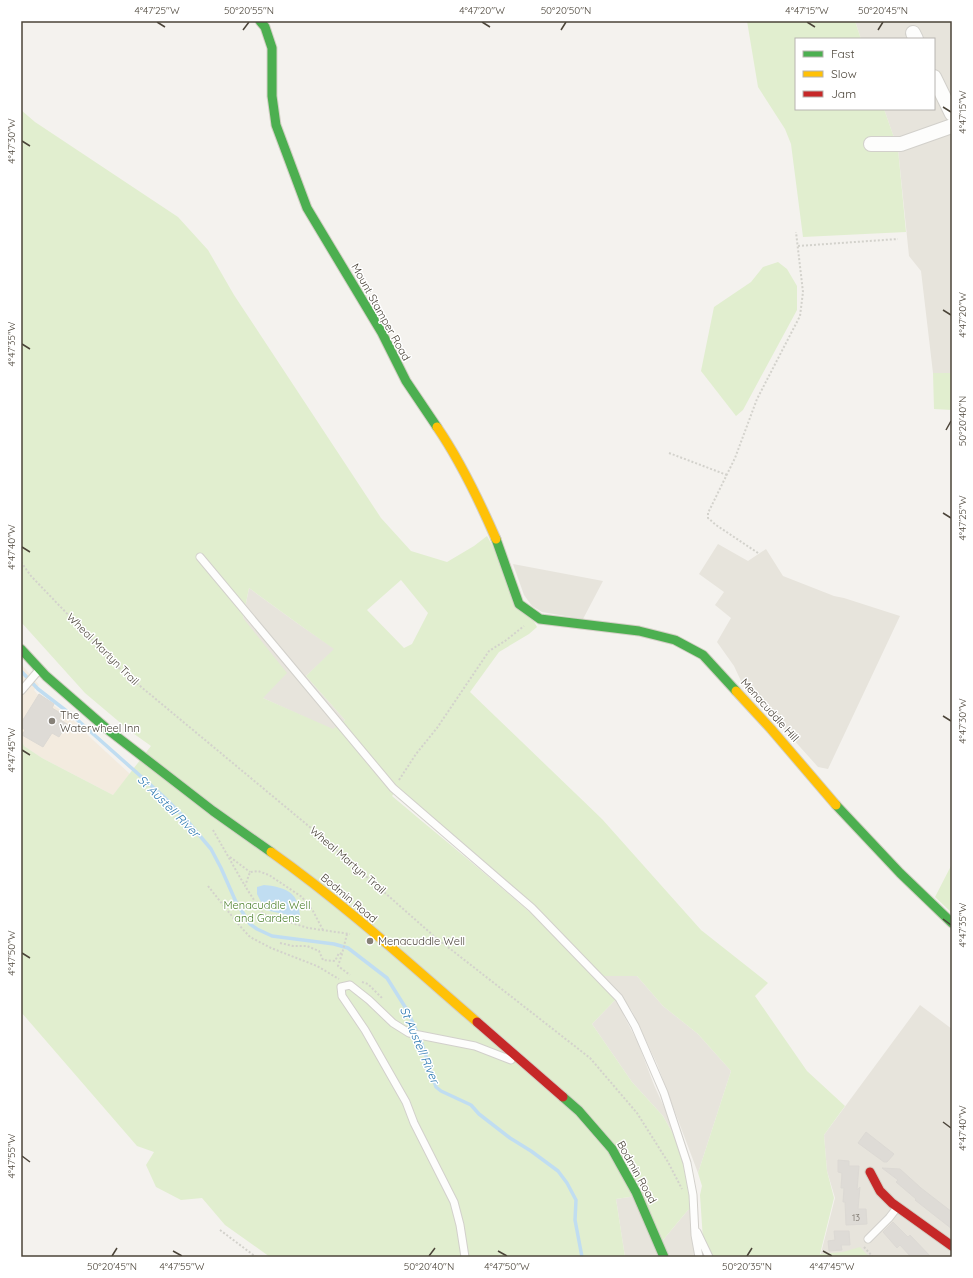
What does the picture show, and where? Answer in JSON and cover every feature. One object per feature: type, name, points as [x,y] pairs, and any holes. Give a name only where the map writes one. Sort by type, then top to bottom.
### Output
[{"type":"street","name":"Mount Stamper Road","points":[[260,21],[265,26],[272,48],[272,96],[276,125],[307,208],[382,333],[406,381],[454,452],[471,483],[498,543],[519,604]]},
{"type":"street","points":[[935,79],[952,114]]},
{"type":"street","points":[[871,144],[901,144],[952,126]]},
{"type":"street","name":"Menacuddle Hill","points":[[519,604],[540,619],[639,631],[675,640],[703,654],[771,729],[854,825],[900,873],[952,923]]},
{"type":"street","name":"Bodmin Road","points":[[21,649],[37,672],[212,811],[302,874],[416,969],[579,1111],[612,1149],[636,1192],[664,1257]]},
{"type":"street","points":[[870,1172],[883,1195],[908,1216],[940,1235],[952,1246]]},
{"type":"lane","points":[[200,557],[393,788],[532,908],[619,998],[635,1026],[664,1093],[687,1163],[693,1195],[695,1229],[699,1257]]},
{"type":"lane","points":[[21,691],[37,672]]},
{"type":"lane","points":[[465,1257],[460,1225],[454,1202],[414,1122],[406,1102],[365,1030],[342,996],[341,987],[350,985],[369,1000],[393,1023],[409,1033],[475,1046],[529,1067]]},
{"type":"lane","points":[[868,1239],[890,1218],[898,1207]]},
{"type":"lane","points":[[695,1229],[709,1257]]},
{"type":"path","points":[[758,553],[716,525],[708,518],[708,512],[735,458],[757,399],[800,316],[802,292],[796,232]]},
{"type":"path","points":[[798,246],[898,239]]},
{"type":"path","points":[[669,453],[727,475]]},
{"type":"path","name":"Wheal Martyn Trail","points":[[21,562],[31,576],[122,671],[317,833],[435,937],[590,1058],[638,1113],[668,1162]]},
{"type":"path","points":[[393,788],[416,754],[437,728],[489,651],[506,641],[525,626],[534,615]]},
{"type":"path","points":[[212,828],[245,886],[263,914],[308,928],[347,934],[343,950]]},
{"type":"path","points":[[229,857],[250,872],[258,871],[269,875],[302,897],[313,911],[323,930]]},
{"type":"path","points":[[245,886],[250,872]]},
{"type":"path","points":[[208,886],[250,937],[270,948],[317,966],[350,985]]},
{"type":"path","points":[[280,943],[293,946],[307,946],[319,951],[323,960],[335,961],[339,953],[342,954]]},
{"type":"path","points":[[220,1230],[256,1257]]},
{"type":"path","points":[[863,1246],[873,1257]]},
{"type":"shaded area","points":[[855,21],[952,21],[952,373],[933,373],[921,271],[909,256],[898,149],[884,110],[935,110],[935,38],[861,38]]},
{"type":"shaded area","points":[[718,544],[748,561],[766,549],[783,576],[834,596],[900,616],[828,769],[818,767],[741,681],[734,666],[717,642],[731,618],[715,605],[724,592],[699,574]]},
{"type":"shaded area","points":[[513,564],[603,581],[583,619],[542,612],[532,606],[524,595]]},
{"type":"shaded area","points":[[249,588],[335,649],[306,676],[345,720],[333,730],[263,698],[243,618]]},
{"type":"shaded area","points":[[21,664],[39,685],[34,690],[39,696],[68,715],[130,774],[113,795],[42,758],[24,746],[21,739]]},
{"type":"shaded area","points":[[601,976],[637,976],[663,1006],[698,1034],[731,1071],[698,1173],[657,1064],[632,1011],[617,991]]},
{"type":"shaded area","points":[[619,996],[624,1016],[638,1043],[654,1085],[690,1164],[663,1116],[632,1082],[592,1024]]},
{"type":"shaded area","points":[[920,1005],[952,1029],[952,1257],[820,1257],[835,1198],[827,1171],[824,1135]]},
{"type":"shaded area","points":[[636,1196],[658,1246],[688,1210],[696,1210],[695,1235],[702,1257],[625,1257],[616,1199]]},
{"type":"green space","points":[[747,21],[855,21],[861,38],[795,38],[795,110],[884,110],[898,149],[906,232],[803,237],[791,144],[785,129],[758,87]]},
{"type":"green space","name":"Menacuddle Well and Gardens","points":[[21,110],[35,122],[178,217],[208,250],[234,295],[381,518],[411,551],[447,562],[474,546],[487,536],[537,627],[529,634],[499,652],[470,692],[602,819],[701,930],[768,983],[755,996],[807,1071],[845,1106],[824,1135],[827,1171],[834,1198],[820,1254],[843,1252],[860,1247],[869,1257],[713,1257],[703,1240],[700,1195],[702,1186],[698,1173],[731,1071],[698,1034],[663,1006],[637,976],[601,976],[398,788],[392,796],[537,918],[619,996],[592,1024],[632,1082],[663,1116],[690,1164],[696,1210],[688,1210],[658,1246],[636,1196],[616,1199],[625,1257],[270,1257],[225,1225],[202,1198],[181,1200],[156,1187],[146,1165],[154,1152],[137,1146],[21,1012],[21,739],[24,746],[42,758],[113,795],[151,746],[130,731],[85,693],[21,622]],"holes":[[[401,580],[428,613],[412,644],[404,648],[367,610]],[[249,588],[334,649],[306,676],[345,720],[333,729],[263,698],[287,673],[243,618]]]},
{"type":"green space","points":[[778,262],[787,269],[797,286],[797,310],[743,410],[736,416],[701,371],[714,307],[751,282],[763,267]]},
{"type":"green space","points":[[933,373],[952,373],[952,410],[934,409]]},
{"type":"green space","points":[[952,864],[952,913],[935,897]]},
{"type":"water","points":[[264,885],[279,887],[292,894],[298,904],[300,915],[288,915],[265,910],[257,894],[257,887]]},
{"type":"building","name":"The Waterwheel Inn","points":[[39,694],[54,704],[52,708],[62,714],[59,719],[67,724],[59,737],[52,733],[43,747],[22,735],[25,730],[21,727],[21,723]]},
{"type":"building","points":[[866,1132],[894,1154],[887,1162],[884,1162],[858,1143]]},
{"type":"building","points":[[838,1160],[849,1161],[849,1166],[859,1166],[857,1190],[860,1187],[858,1209],[866,1209],[867,1224],[846,1225],[845,1202],[843,1202],[844,1188],[841,1188],[842,1173],[838,1172]]},
{"type":"building","points":[[882,1168],[900,1169],[921,1188],[952,1212],[952,1229],[915,1200],[916,1199],[896,1182],[898,1180]]},
{"type":"building","points":[[893,1222],[908,1237],[910,1235],[931,1257],[911,1257],[900,1245],[897,1248],[883,1232]]},
{"type":"building","points":[[834,1231],[849,1231],[850,1245],[841,1245],[842,1250],[829,1251],[828,1241],[835,1240]]},
{"type":"waterway","name":"St Austell River","points":[[21,671],[38,689],[73,716],[163,796],[184,817],[211,849],[236,902],[250,924],[272,936],[334,944],[348,948],[387,978],[407,1010],[421,1041],[436,1087],[441,1091],[471,1105],[479,1114],[510,1138],[558,1171],[567,1183],[576,1200],[575,1220],[582,1257]]},
{"type":"traffic: fast","points":[[260,21],[265,27],[272,48],[272,96],[276,125],[307,208],[382,333],[406,381],[437,427]]},
{"type":"traffic: fast","points":[[496,539],[519,604],[540,619],[639,631],[675,640],[703,655],[736,691]]},
{"type":"traffic: fast","points":[[21,649],[46,676],[107,729],[213,811],[271,852]]},
{"type":"traffic: fast","points":[[836,805],[900,873],[952,923]]},
{"type":"traffic: fast","points":[[563,1097],[579,1111],[612,1149],[636,1192],[664,1257]]},
{"type":"traffic: slow","points":[[437,427],[469,482],[496,539]]},
{"type":"traffic: slow","points":[[736,691],[771,729],[836,805]]},
{"type":"traffic: slow","points":[[271,852],[350,913],[477,1022]]},
{"type":"traffic: jam","points":[[477,1022],[563,1097]]},
{"type":"traffic: jam","points":[[870,1172],[880,1191],[892,1203],[952,1246]]},
{"type":"place","name":"The Waterwheel Inn","points":[[52,721]]},
{"type":"place","name":"Menacuddle Well","points":[[370,941]]}]
